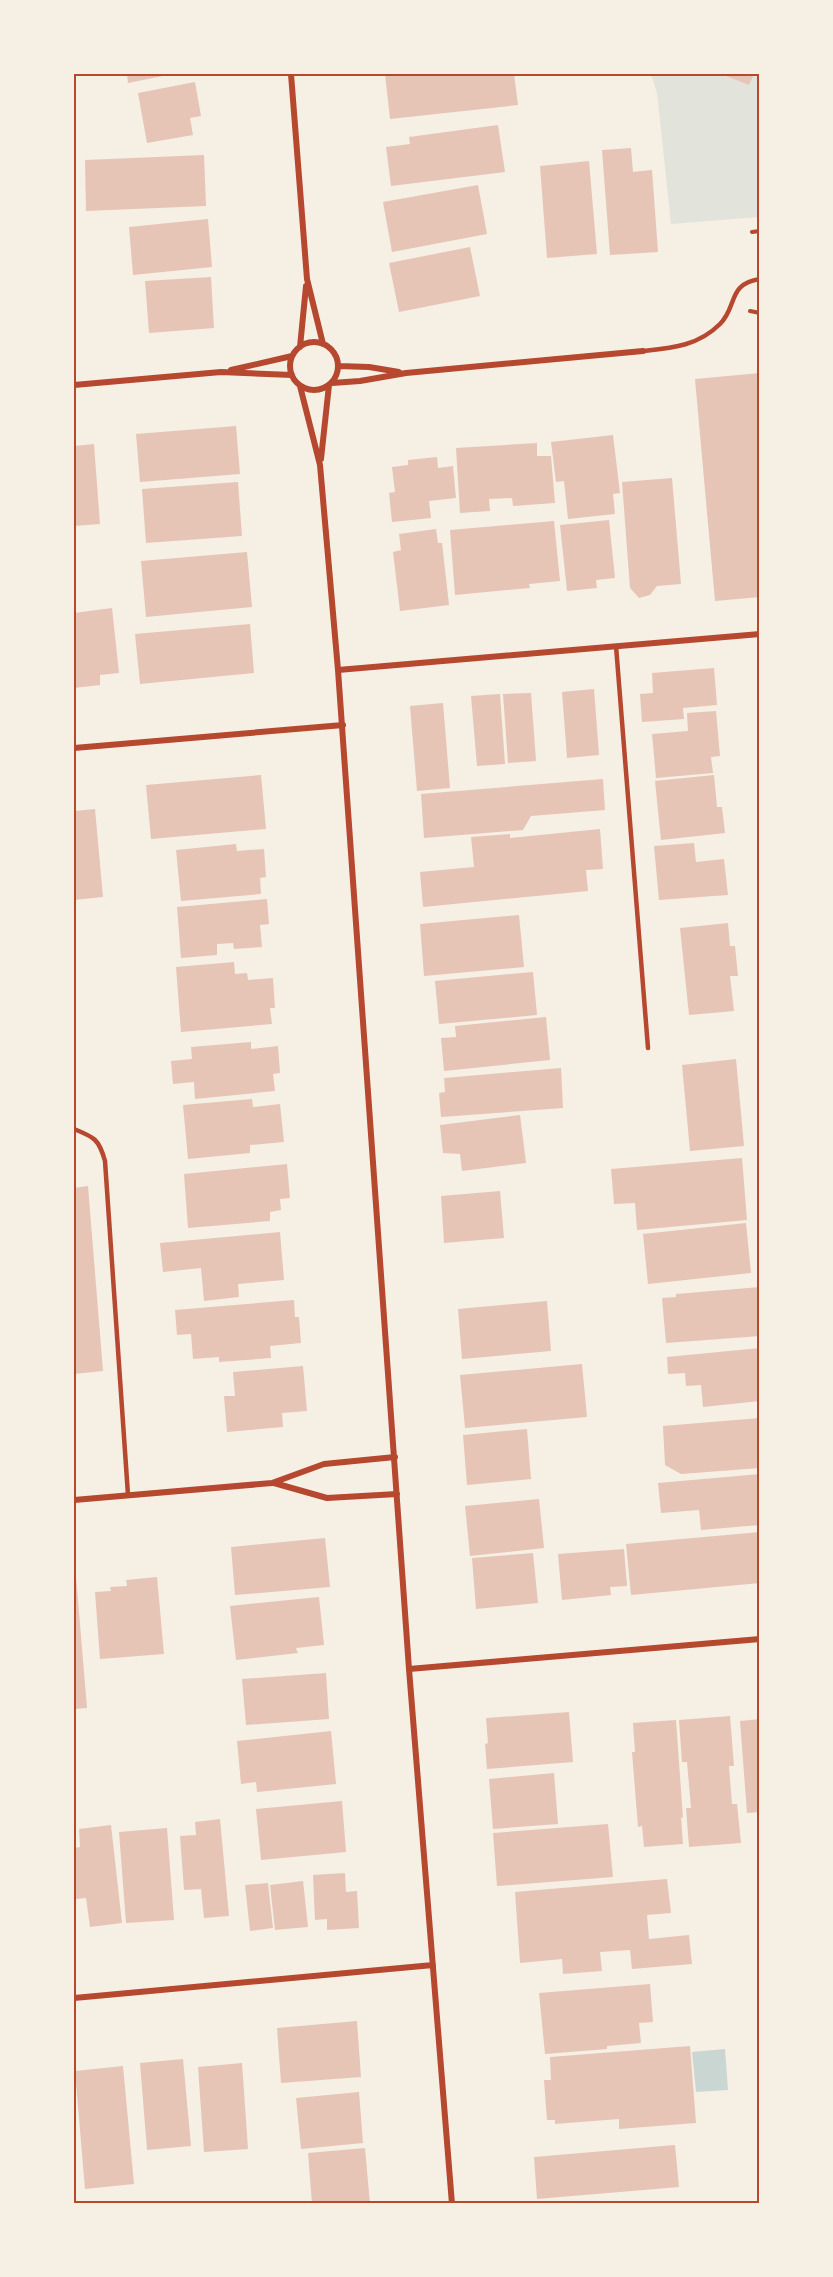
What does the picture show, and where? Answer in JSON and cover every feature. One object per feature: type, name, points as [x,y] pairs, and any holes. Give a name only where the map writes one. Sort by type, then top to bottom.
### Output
[{"type":"street","points":[[291,74],[307,279],[323,344]]},
{"type":"street","points":[[300,347],[307,279]]},
{"type":"street","points":[[321,465],[330,384],[338,366],[334,352],[323,344],[307,343],[292,356],[290,368],[300,386],[321,465],[343,725],[409,1669],[452,2204]]},
{"type":"street","points":[[300,386],[315,390],[330,384],[406,373],[643,351]]},
{"type":"street","points":[[221,372],[292,356]]},
{"type":"street","points":[[338,366],[369,367],[406,373]]},
{"type":"street","points":[[74,385],[221,372],[292,375]]},
{"type":"street","points":[[338,670],[759,634]]},
{"type":"street","points":[[74,748],[343,725]]},
{"type":"street","points":[[74,1500],[272,1483],[324,1464],[395,1457]]},
{"type":"street","points":[[272,1483],[327,1498],[397,1494]]},
{"type":"street","points":[[409,1669],[759,1639]]},
{"type":"street","points":[[74,1998],[433,1965]]},
{"type":"lane","points":[[643,351],[682,347],[702,338],[727,316],[735,292],[741,285],[759,279]]},
{"type":"lane","points":[[616,646],[648,1048]]},
{"type":"lane","points":[[74,1129],[92,1136],[101,1145],[105,1161],[128,1495]]},
{"type":"path","points":[[752,232],[759,231]]},
{"type":"path","points":[[750,311],[759,313]]},
{"type":"shaded area","points":[[651,74],[759,74],[759,217],[671,224],[657,93]]},
{"type":"shaded area","points":[[725,2049],[728,2090],[696,2092],[692,2052]]},
{"type":"building","points":[[127,74],[168,74],[168,75],[128,83]]},
{"type":"building","points":[[385,74],[514,74],[518,105],[390,119]]},
{"type":"building","points":[[721,74],[754,74],[749,85]]},
{"type":"building","points":[[195,82],[201,116],[190,118],[193,135],[147,143],[138,93]]},
{"type":"building","points":[[498,125],[505,172],[391,186],[386,147],[410,144],[409,137]]},
{"type":"building","points":[[631,148],[633,172],[652,170],[658,252],[610,255],[602,150]]},
{"type":"building","points":[[204,155],[206,206],[86,211],[85,160]]},
{"type":"building","points":[[589,161],[597,254],[547,258],[540,166]]},
{"type":"building","points":[[478,185],[487,234],[392,252],[383,202]]},
{"type":"building","points":[[208,219],[212,267],[133,275],[129,227]]},
{"type":"building","points":[[470,247],[480,296],[399,312],[389,263]]},
{"type":"building","points":[[211,277],[214,328],[149,333],[145,281]]},
{"type":"building","points":[[760,373],[760,597],[715,601],[695,379]]},
{"type":"building","points":[[236,426],[240,474],[140,482],[136,434]]},
{"type":"building","points":[[613,435],[620,493],[613,494],[615,514],[568,519],[564,481],[556,482],[551,442]]},
{"type":"building","points":[[537,443],[537,456],[551,456],[555,503],[513,506],[512,498],[489,499],[490,511],[460,513],[456,448]]},
{"type":"building","points":[[94,444],[100,524],[74,526],[74,446]]},
{"type":"building","points":[[437,457],[438,468],[453,466],[456,498],[429,501],[431,518],[392,522],[389,493],[395,492],[392,467],[408,465],[408,460]]},
{"type":"building","points":[[672,478],[681,584],[657,586],[650,595],[639,598],[630,588],[622,482]]},
{"type":"building","points":[[238,482],[242,536],[146,543],[142,489]]},
{"type":"building","points":[[609,520],[615,578],[596,580],[597,588],[567,591],[560,525]]},
{"type":"building","points":[[554,521],[560,581],[529,584],[530,588],[455,595],[450,530]]},
{"type":"building","points":[[436,529],[438,543],[442,543],[449,605],[400,611],[393,552],[401,550],[399,534]]},
{"type":"building","points":[[247,552],[252,607],[146,617],[141,561]]},
{"type":"building","points":[[112,608],[119,673],[100,675],[100,685],[74,688],[74,613]]},
{"type":"building","points":[[250,624],[254,673],[140,684],[135,634]]},
{"type":"building","points":[[714,668],[717,705],[683,708],[684,719],[642,722],[640,694],[653,693],[652,673]]},
{"type":"building","points":[[594,689],[599,755],[567,758],[562,692]]},
{"type":"building","points":[[531,693],[536,761],[508,763],[503,694]]},
{"type":"building","points":[[500,694],[505,764],[477,766],[471,696]]},
{"type":"building","points":[[443,703],[450,788],[417,791],[410,706]]},
{"type":"building","points":[[716,711],[720,756],[711,757],[713,773],[656,778],[652,734],[688,731],[687,713]]},
{"type":"building","points":[[261,775],[266,829],[151,839],[146,785]]},
{"type":"building","points":[[714,775],[717,807],[722,807],[725,833],[661,840],[655,781]]},
{"type":"building","points":[[603,779],[605,810],[531,816],[523,830],[424,838],[421,794]]},
{"type":"building","points":[[95,809],[103,897],[74,900],[74,811]]},
{"type":"building","points":[[600,829],[603,869],[586,870],[588,891],[423,907],[420,872],[474,867],[471,837],[510,834],[510,838]]},
{"type":"building","points":[[694,843],[696,862],[724,859],[728,895],[659,900],[654,846]]},
{"type":"building","points":[[236,844],[237,851],[264,849],[266,877],[260,878],[261,894],[181,901],[176,850]]},
{"type":"building","points":[[267,899],[269,924],[260,925],[262,947],[234,949],[233,943],[217,944],[217,955],[181,958],[177,907]]},
{"type":"building","points":[[519,915],[524,967],[424,976],[420,924]]},
{"type":"building","points":[[728,923],[730,946],[735,946],[738,976],[730,976],[734,1011],[689,1015],[680,928]]},
{"type":"building","points":[[234,962],[235,974],[247,973],[248,980],[273,978],[275,1008],[270,1008],[272,1024],[181,1032],[176,967]]},
{"type":"building","points":[[533,972],[537,1015],[439,1024],[435,981]]},
{"type":"building","points":[[546,1017],[550,1060],[444,1071],[441,1038],[456,1037],[455,1026]]},
{"type":"building","points":[[251,1042],[251,1049],[278,1046],[280,1073],[273,1074],[275,1091],[195,1099],[194,1082],[173,1084],[171,1061],[192,1059],[191,1047]]},
{"type":"building","points":[[736,1059],[744,1146],[690,1151],[682,1065]]},
{"type":"building","points":[[561,1068],[563,1108],[441,1117],[439,1093],[445,1092],[444,1078]]},
{"type":"building","points":[[252,1099],[253,1107],[280,1104],[284,1142],[250,1145],[250,1153],[188,1159],[183,1105]]},
{"type":"building","points":[[520,1115],[526,1163],[462,1171],[460,1154],[443,1153],[440,1125]]},
{"type":"building","points":[[742,1158],[747,1220],[637,1230],[635,1203],[614,1204],[611,1169]]},
{"type":"building","points":[[287,1164],[290,1198],[280,1199],[281,1210],[270,1212],[270,1221],[188,1228],[184,1174]]},
{"type":"building","points":[[88,1186],[103,1371],[74,1374],[74,1188]]},
{"type":"building","points":[[500,1191],[504,1238],[444,1243],[441,1196]]},
{"type":"building","points":[[746,1223],[751,1273],[648,1284],[643,1234]]},
{"type":"building","points":[[280,1232],[284,1280],[238,1284],[239,1297],[204,1301],[201,1268],[163,1272],[160,1243]]},
{"type":"building","points":[[760,1287],[760,1336],[666,1343],[662,1298],[676,1297],[676,1294]]},
{"type":"building","points":[[294,1300],[295,1317],[299,1317],[301,1343],[270,1346],[271,1358],[219,1362],[219,1357],[193,1359],[191,1334],[177,1335],[175,1310]]},
{"type":"building","points":[[547,1301],[551,1351],[462,1359],[458,1309]]},
{"type":"building","points":[[760,1348],[760,1401],[703,1407],[701,1385],[686,1386],[685,1373],[668,1374],[667,1357]]},
{"type":"building","points":[[582,1364],[587,1417],[465,1428],[460,1375]]},
{"type":"building","points":[[303,1366],[307,1411],[282,1413],[283,1427],[227,1432],[224,1396],[235,1396],[233,1372]]},
{"type":"building","points":[[760,1418],[760,1468],[681,1474],[665,1465],[663,1426]]},
{"type":"building","points":[[527,1429],[531,1479],[467,1485],[463,1435]]},
{"type":"building","points":[[760,1474],[760,1525],[701,1530],[699,1510],[661,1513],[658,1483]]},
{"type":"building","points":[[539,1499],[544,1548],[470,1556],[465,1506]]},
{"type":"building","points":[[760,1532],[760,1583],[631,1595],[626,1544]]},
{"type":"building","points":[[325,1538],[330,1587],[235,1595],[231,1547]]},
{"type":"building","points":[[624,1549],[627,1586],[610,1587],[611,1595],[562,1600],[558,1554]]},
{"type":"building","points":[[533,1553],[538,1603],[476,1609],[472,1558]]},
{"type":"building","points":[[74,1576],[76,1576],[87,1708],[74,1709]]},
{"type":"building","points":[[157,1577],[164,1654],[100,1659],[95,1592],[111,1591],[110,1587],[127,1586],[126,1580]]},
{"type":"building","points":[[319,1597],[324,1645],[296,1648],[298,1653],[236,1660],[230,1606]]},
{"type":"building","points":[[326,1673],[329,1719],[246,1725],[242,1679]]},
{"type":"building","points":[[569,1712],[573,1762],[487,1769],[486,1718]]},
{"type":"building","points":[[730,1716],[734,1766],[729,1766],[732,1804],[737,1804],[741,1843],[689,1847],[686,1808],[691,1808],[687,1762],[682,1762],[679,1720]]},
{"type":"building","points":[[760,1719],[760,1812],[747,1813],[740,1721]]},
{"type":"building","points":[[676,1720],[683,1844],[644,1847],[642,1826],[638,1827],[632,1752],[635,1752],[633,1723]]},
{"type":"building","points":[[331,1731],[336,1784],[257,1792],[256,1782],[241,1784],[237,1741]]},
{"type":"building","points":[[554,1773],[558,1824],[493,1829],[489,1779]]},
{"type":"building","points":[[342,1801],[346,1852],[261,1860],[256,1809]]},
{"type":"building","points":[[220,1819],[229,1916],[204,1918],[201,1889],[184,1890],[180,1836],[196,1835],[195,1822]]},
{"type":"building","points":[[608,1824],[613,1877],[497,1886],[493,1833]]},
{"type":"building","points":[[111,1825],[122,1923],[90,1927],[86,1898],[76,1899],[74,1848],[80,1847],[79,1829]]},
{"type":"building","points":[[167,1828],[174,1920],[126,1923],[119,1832]]},
{"type":"building","points":[[345,1873],[346,1892],[357,1891],[359,1928],[327,1930],[327,1919],[315,1920],[313,1875]]},
{"type":"building","points":[[667,1879],[671,1913],[647,1915],[649,1939],[689,1935],[692,1964],[632,1969],[630,1950],[600,1952],[602,1971],[563,1974],[562,1959],[520,1963],[515,1892]]},
{"type":"building","points":[[303,1881],[308,1927],[275,1930],[270,1885]]},
{"type":"building","points":[[268,1883],[273,1928],[250,1931],[245,1885]]},
{"type":"building","points":[[650,1984],[653,2022],[639,2023],[641,2043],[607,2046],[607,2049],[545,2054],[539,1993]]},
{"type":"building","points":[[357,2021],[361,2077],[281,2083],[277,2028]]},
{"type":"building","points":[[690,2046],[696,2123],[619,2129],[619,2119],[555,2124],[555,2120],[547,2120],[544,2080],[551,2080],[550,2057]]},
{"type":"building","points":[[183,2059],[191,2146],[147,2150],[140,2063]]},
{"type":"building","points":[[242,2063],[248,2149],[204,2152],[198,2067]]},
{"type":"building","points":[[123,2066],[134,2184],[85,2189],[75,2071]]},
{"type":"building","points":[[359,2092],[363,2143],[301,2149],[296,2098]]},
{"type":"building","points":[[675,2145],[679,2187],[537,2199],[534,2157]]},
{"type":"building","points":[[365,2148],[370,2204],[312,2204],[308,2153]]}]
